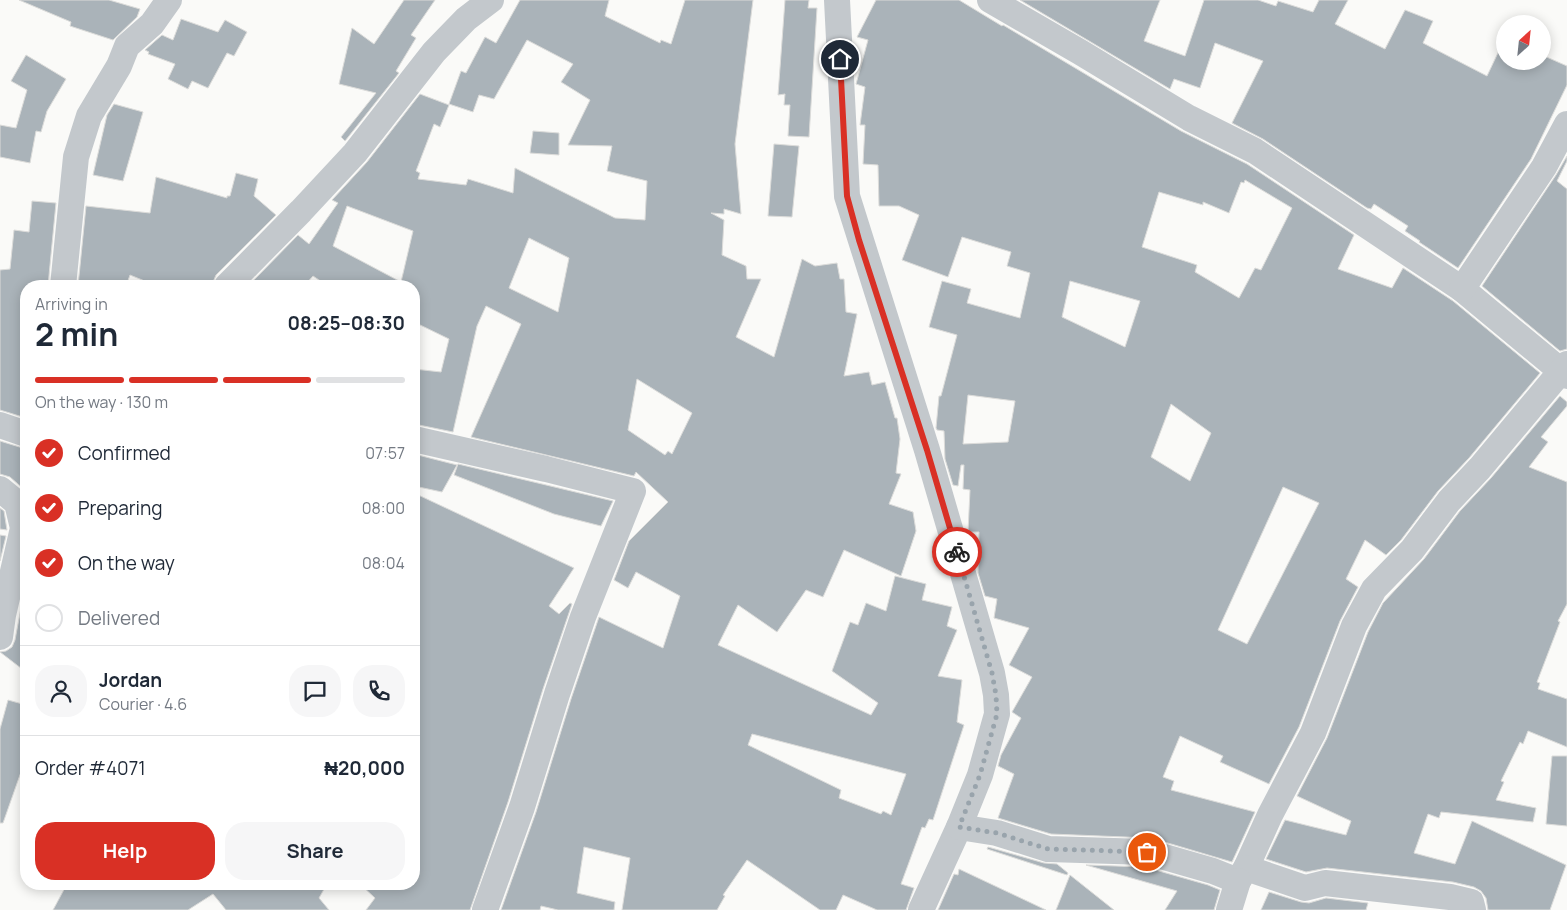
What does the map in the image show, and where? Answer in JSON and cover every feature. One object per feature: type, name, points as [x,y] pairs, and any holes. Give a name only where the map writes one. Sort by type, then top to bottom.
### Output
[{"type":"street","points":[[64,280],[76,157],[89,116],[119,66],[127,46],[152,24],[169,0]]},
{"type":"street","points":[[233,280],[355,153],[434,52],[466,19],[491,0]]},
{"type":"street","points":[[836,0],[847,196],[859,240],[927,450],[992,673],[996,695],[997,714],[980,775],[922,910]]},
{"type":"street","points":[[990,0],[1189,118],[1255,150],[1462,288],[1565,370],[1449,501],[1412,550],[1374,589],[1354,626],[1313,733],[1270,815],[1242,874],[1229,910]]},
{"type":"street","points":[[1462,288],[1544,167],[1567,124]]},
{"type":"street","points":[[0,425],[20,432]]},
{"type":"street","points":[[420,440],[633,491],[583,617],[522,807],[485,910]]},
{"type":"street","points":[[0,489],[17,502],[20,515]]},
{"type":"street","points":[[0,638],[3,615],[20,543]]},
{"type":"street","points":[[9,596],[20,572]]},
{"type":"street","points":[[959,827],[997,833],[1048,849],[1147,852],[1213,871],[1242,874],[1305,888],[1325,883],[1450,897],[1471,902],[1473,910]]},
{"type":"building","points":[[19,0],[109,0],[140,9],[137,17],[113,40],[70,26],[71,22]]},
{"type":"building","points":[[404,0],[435,0],[411,35],[416,38],[396,71],[399,73],[345,141],[341,137],[376,93],[339,84],[352,28],[374,44]]},
{"type":"building","points":[[520,0],[609,0],[605,16],[660,43],[661,40],[671,44],[685,0],[753,0],[735,144],[741,214],[724,209],[724,214],[711,213],[724,220],[722,255],[746,266],[747,279],[761,279],[736,337],[774,357],[802,259],[815,266],[837,263],[840,279],[844,279],[846,312],[857,314],[844,376],[869,372],[872,385],[885,382],[895,418],[897,418],[900,439],[896,473],[901,474],[889,504],[913,512],[916,531],[901,576],[844,550],[823,597],[806,590],[777,632],[738,605],[718,645],[871,715],[878,703],[832,671],[850,622],[858,625],[866,603],[886,611],[895,576],[926,584],[922,600],[952,607],[947,626],[957,630],[938,676],[962,680],[957,722],[964,725],[933,820],[929,819],[925,828],[922,827],[901,884],[914,888],[906,910],[877,910],[843,895],[836,910],[820,910],[747,860],[723,895],[725,896],[717,910],[622,910],[630,858],[584,847],[577,893],[615,902],[614,910],[558,910],[541,906],[540,910],[501,910],[536,812],[599,617],[663,648],[680,596],[636,572],[628,588],[614,580],[629,541],[668,502],[636,472],[634,476],[471,437],[521,324],[486,306],[477,326],[453,432],[420,425],[420,370],[441,372],[449,339],[420,325],[420,280],[401,280],[413,231],[347,206],[333,246],[397,280],[319,280],[313,276],[309,280],[254,280],[298,235],[309,244],[338,203],[332,200],[367,162],[420,94],[449,105],[440,127],[434,124],[416,171],[420,173],[418,179],[466,185],[468,179],[513,193],[515,168],[615,218],[645,220],[647,181],[607,171],[612,146],[568,145],[590,100],[561,82],[573,64],[527,40],[494,99],[479,95],[473,112],[449,104],[461,71],[466,73],[485,37],[496,43]],"holes":[[[529,238],[569,258],[558,312],[509,288]],[[637,379],[692,413],[672,454],[668,451],[665,455],[628,430]],[[752,734],[906,774],[891,815],[883,811],[881,814],[839,798],[841,790],[748,745]]]},
{"type":"building","points":[[785,0],[809,0],[808,8],[817,8],[809,137],[788,136],[790,105],[784,105],[785,94],[778,95]]},
{"type":"building","points":[[876,0],[959,0],[1181,131],[1247,164],[1354,235],[1338,269],[1392,288],[1403,268],[1453,301],[1540,373],[1469,458],[1438,491],[1401,540],[1386,555],[1365,540],[1346,579],[1358,587],[1340,621],[1299,727],[1269,784],[1220,762],[1223,756],[1180,736],[1163,777],[1174,781],[1171,790],[1255,812],[1232,862],[1151,838],[1051,834],[998,818],[1014,774],[998,766],[1001,755],[1021,718],[1012,712],[1032,677],[1009,665],[1029,628],[994,618],[997,599],[985,596],[978,573],[979,532],[968,532],[970,490],[963,489],[964,465],[961,465],[958,486],[953,485],[945,459],[944,431],[937,430],[936,428],[939,396],[941,396],[957,335],[929,327],[942,281],[971,289],[967,303],[1020,318],[1030,273],[1007,266],[1011,252],[962,237],[948,277],[902,260],[919,215],[899,206],[879,206],[878,165],[863,164],[865,125],[860,125],[865,87],[856,84],[868,40],[857,37]],"holes":[[[1245,180],[1292,208],[1261,270],[1255,268],[1239,298],[1195,272],[1197,265],[1142,247],[1159,192],[1203,205],[1203,202],[1229,213],[1241,182],[1244,183]],[[1070,281],[1140,301],[1125,347],[1062,317]],[[968,395],[1015,401],[1008,442],[963,444]],[[1171,404],[1211,433],[1190,481],[1151,457]],[[1283,487],[1319,503],[1247,644],[1218,630]]]},
{"type":"building","points":[[1020,0],[1160,0],[1144,41],[1185,56],[1204,0],[1258,0],[1276,6],[1278,1],[1313,12],[1319,0],[1348,0],[1335,24],[1385,49],[1405,10],[1433,21],[1423,43],[1487,76],[1496,57],[1496,70],[1551,70],[1551,59],[1567,66],[1567,85],[1531,159],[1458,268],[1405,231],[1408,226],[1374,204],[1371,209],[1367,208],[1263,139],[1232,123],[1263,61],[1215,43],[1200,88],[1174,79],[1170,89]]},
{"type":"building","points":[[181,19],[218,32],[225,20],[247,32],[234,56],[227,53],[208,88],[192,81],[188,89],[168,79],[175,64],[148,54],[149,52],[145,50],[162,35],[173,40]]},
{"type":"building","points":[[26,55],[66,79],[47,111],[41,132],[36,131],[30,163],[0,157],[0,125],[16,128],[27,90],[11,81]]},
{"type":"building","points":[[114,104],[143,112],[123,181],[93,175],[107,115]]},
{"type":"building","points":[[533,131],[559,133],[559,155],[530,153]]},
{"type":"building","points":[[774,144],[799,146],[792,217],[768,216]]},
{"type":"building","points":[[1567,156],[1567,161],[1557,181],[1567,189],[1567,349],[1560,351],[1482,286]]},
{"type":"building","points":[[236,173],[258,179],[254,196],[276,215],[216,275],[214,280],[142,280],[130,275],[128,280],[79,280],[86,206],[150,213],[156,177],[227,198],[227,196],[230,196]]},
{"type":"building","points":[[32,201],[56,203],[49,280],[20,280],[20,416],[0,410],[0,270],[10,269],[14,230],[29,232]]},
{"type":"building","points":[[1560,396],[1567,402],[1567,406],[1541,437],[1548,442],[1529,467],[1567,482],[1567,604],[1558,621],[1560,622],[1537,682],[1540,683],[1538,689],[1567,699],[1567,747],[1528,731],[1523,744],[1520,742],[1501,781],[1504,782],[1496,800],[1536,808],[1533,822],[1441,812],[1439,818],[1428,814],[1414,853],[1455,864],[1472,821],[1566,865],[1550,910],[1488,910],[1486,898],[1481,891],[1474,887],[1453,882],[1327,868],[1306,872],[1266,859],[1285,820],[1346,835],[1351,821],[1297,796],[1327,738],[1368,632],[1383,603],[1424,559],[1460,511],[1491,478]]},
{"type":"building","points":[[0,441],[20,447],[20,486],[10,477],[0,474]]},
{"type":"building","points":[[420,456],[457,465],[442,492],[420,487]]},
{"type":"building","points":[[458,464],[613,501],[601,526],[554,514],[454,475]]},
{"type":"building","points":[[420,496],[574,568],[549,606],[559,614],[570,603],[572,604],[508,802],[470,910],[366,910],[375,898],[366,890],[420,890]]},
{"type":"building","points":[[0,508],[4,511],[7,530],[0,529]]},
{"type":"building","points":[[0,535],[6,536],[0,561]]},
{"type":"building","points":[[20,613],[20,667],[0,652],[12,647]]},
{"type":"building","points":[[8,700],[20,703],[20,775],[3,823],[0,823],[0,729]]},
{"type":"building","points":[[1552,756],[1567,756],[1567,826],[1546,824]]},
{"type":"building","points":[[988,847],[1044,863],[1057,864],[1068,873],[1067,875],[987,849]]},
{"type":"building","points":[[1086,865],[1145,867],[1220,890],[1214,910],[1165,910],[1177,891]]},
{"type":"building","points":[[959,869],[1046,910],[938,910],[954,874],[958,875]]},
{"type":"building","points":[[1070,875],[1114,910],[1056,910]]},
{"type":"building","points":[[64,890],[324,890],[319,898],[329,910],[226,910],[213,894],[188,910],[53,910]]},
{"type":"building","points":[[1269,892],[1309,903],[1326,898],[1368,903],[1366,910],[1261,910]]},
{"type":"way so far","points":[[957,552],[992,673],[997,714],[980,775],[959,827],[997,833],[1048,849],[1147,852]]},
{"type":"route","points":[[840,59],[847,196],[859,240],[927,450],[957,552]]}]
